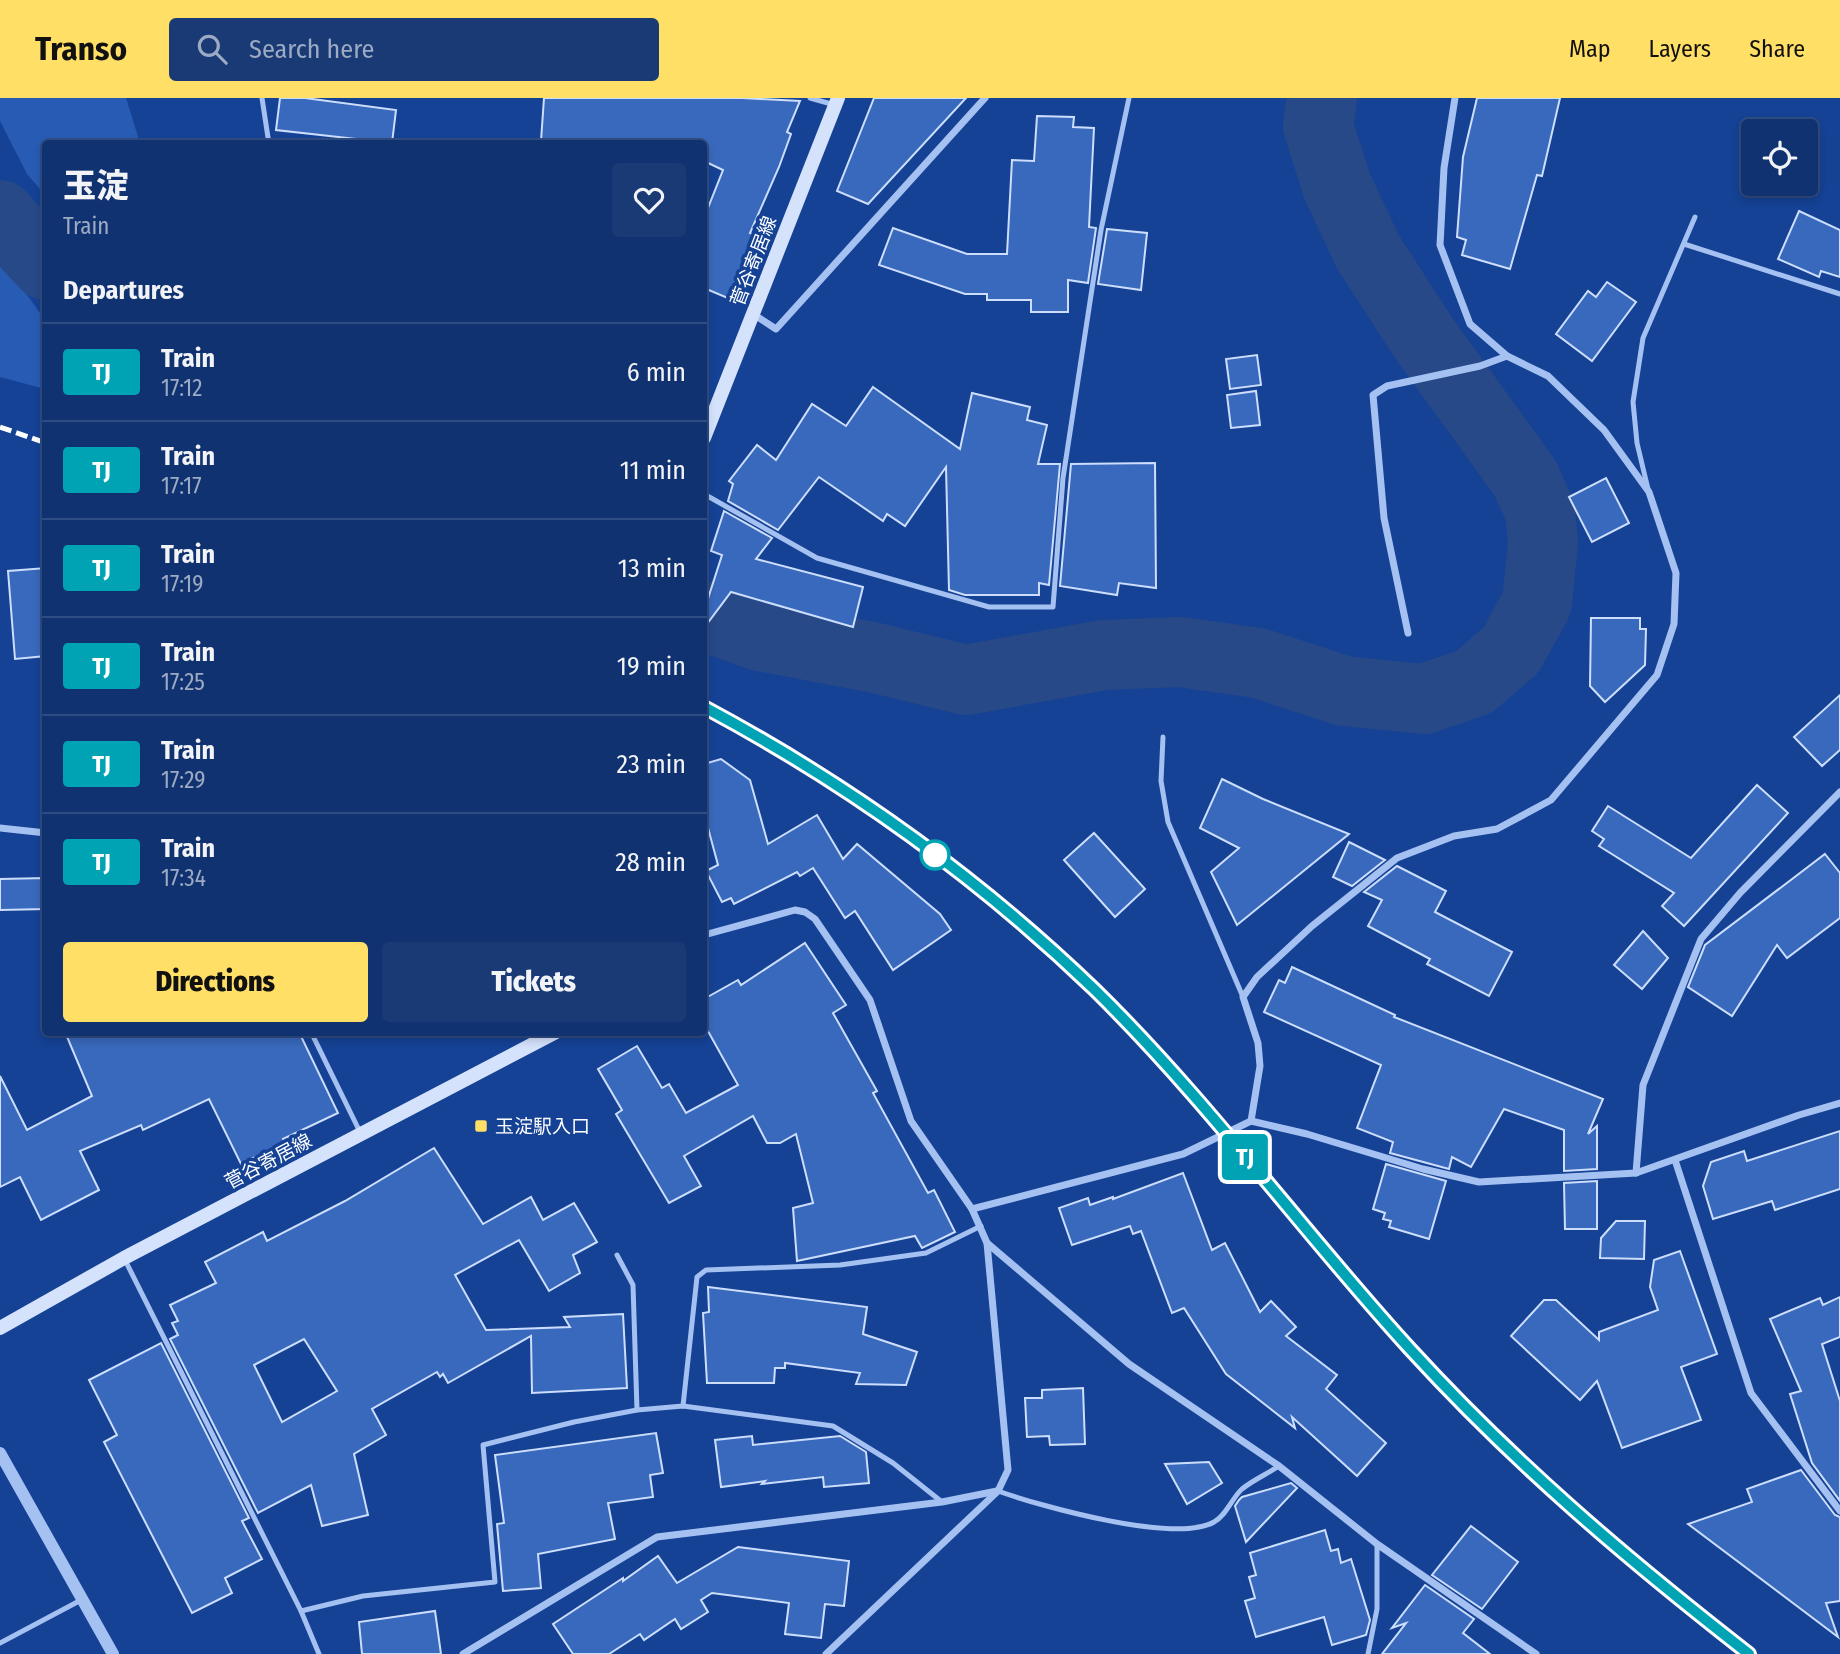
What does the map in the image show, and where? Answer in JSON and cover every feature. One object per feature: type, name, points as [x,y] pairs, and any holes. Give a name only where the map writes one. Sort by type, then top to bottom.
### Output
[{"type":"main road","name":"菅谷寄居線","points":[[707,430],[836,102]]},
{"type":"main road","name":"菅谷寄居線","points":[[0,1328],[124,1258],[548,1036]]},
{"type":"street","points":[[753,314],[776,329],[985,98]]},
{"type":"street","points":[[1251,1121],[1260,1066],[1258,1043],[1243,997],[1256,977],[1312,926],[1397,858],[1454,836],[1496,829],[1551,800],[1657,676],[1674,624],[1676,573],[1649,492],[1604,430],[1548,376],[1507,356],[1470,324],[1440,245],[1444,168],[1455,98]]},
{"type":"street","points":[[1408,633],[1384,518],[1373,395],[1387,386],[1480,366],[1507,356]]},
{"type":"street","points":[[1636,1173],[1643,1085],[1701,939],[1740,893],[1840,792]]},
{"type":"street","points":[[0,828],[42,833]]},
{"type":"street","points":[[707,934],[794,910],[805,912],[815,919],[870,1000],[911,1121],[972,1209],[987,1243],[1008,1470],[998,1491],[826,1654]]},
{"type":"street","points":[[972,1209],[1183,1154],[1251,1121],[1479,1182],[1636,1173],[1840,1103]]},
{"type":"street","points":[[1675,1160],[1751,1393],[1840,1511]]},
{"type":"street","points":[[987,1243],[1129,1364],[1279,1466],[1377,1544],[1536,1654]]},
{"type":"street","points":[[0,1453],[113,1654]]},
{"type":"street","points":[[463,1654],[657,1537],[942,1502],[998,1491]]},
{"type":"lane","points":[[262,98],[268,140]]},
{"type":"lane","points":[[810,98],[836,102]]},
{"type":"lane","points":[[707,496],[817,558],[989,607],[1053,607],[1063,478],[1101,229],[1129,98]]},
{"type":"lane","points":[[1649,492],[1637,443],[1633,402],[1643,338],[1695,216]]},
{"type":"lane","points":[[1684,244],[1840,294]]},
{"type":"lane","points":[[1163,737],[1161,781],[1168,822],[1243,997]]},
{"type":"lane","points":[[313,1036],[361,1134]]},
{"type":"lane","points":[[683,1406],[697,1277],[706,1269],[840,1265],[926,1253],[981,1226]]},
{"type":"lane","points":[[617,1255],[633,1285],[637,1410]]},
{"type":"lane","points":[[124,1258],[301,1611],[319,1654]]},
{"type":"lane","points":[[301,1611],[363,1597],[495,1582],[483,1445],[573,1422],[637,1410],[683,1406],[833,1426],[893,1463],[942,1502]]},
{"type":"lane","points":[[998,1491],[1039,1506],[1136,1524],[1191,1530],[1216,1522],[1241,1490],[1279,1466]]},
{"type":"lane","points":[[1368,1654],[1377,1609],[1377,1544]]},
{"type":"lane","points":[[0,1643],[83,1599]]},
{"type":"shaded area","points":[[0,98],[126,98],[139,140],[42,140],[42,192],[27,174],[0,121]]},
{"type":"shaded area","points":[[0,257],[42,316],[42,388],[0,377]]},
{"type":"building","points":[[280,98],[305,98],[396,110],[392,140],[365,140],[276,130]]},
{"type":"building","points":[[544,98],[742,98],[800,101],[787,132],[791,134],[779,167],[750,233],[757,236],[730,299],[707,289],[707,210],[723,170],[707,162],[707,140],[541,140]]},
{"type":"building","points":[[874,98],[966,98],[868,204],[837,191]]},
{"type":"building","points":[[1477,98],[1560,98],[1542,176],[1537,175],[1510,269],[1462,255],[1466,240],[1457,237],[1463,157]]},
{"type":"building","points":[[1037,116],[1074,117],[1073,127],[1094,128],[1089,227],[1096,228],[1088,283],[1068,280],[1068,312],[1031,312],[1031,300],[987,300],[987,294],[965,294],[879,265],[893,228],[967,254],[1007,254],[1012,160],[1034,161]]},
{"type":"building","points":[[1799,211],[1840,230],[1840,277],[1821,271],[1819,277],[1778,259]]},
{"type":"building","points":[[1107,229],[1147,233],[1141,290],[1098,284]]},
{"type":"building","points":[[1607,282],[1636,302],[1592,361],[1556,334],[1588,291],[1596,297]]},
{"type":"building","points":[[1257,355],[1261,385],[1230,389],[1226,359]]},
{"type":"building","points":[[873,387],[960,449],[972,393],[1030,407],[1027,420],[1047,425],[1038,464],[1060,464],[1049,585],[1039,583],[1039,595],[965,595],[949,590],[946,467],[905,526],[887,514],[883,521],[819,477],[778,530],[728,501],[733,484],[729,481],[757,445],[776,460],[812,404],[846,426]]},
{"type":"building","points":[[1256,391],[1260,425],[1231,428],[1227,395]]},
{"type":"building","points":[[1155,463],[1156,588],[1119,583],[1117,595],[1060,586],[1071,464]]},
{"type":"building","points":[[1606,478],[1629,523],[1592,542],[1569,497]]},
{"type":"building","points":[[724,511],[772,538],[756,559],[863,587],[853,627],[731,592],[707,624],[707,602],[722,555],[711,551]]},
{"type":"building","points":[[42,568],[42,656],[15,659],[8,571]]},
{"type":"building","points":[[1591,618],[1640,618],[1640,629],[1646,629],[1645,665],[1605,702],[1590,686]]},
{"type":"building","points":[[1840,695],[1840,750],[1822,766],[1794,737]]},
{"type":"building","points":[[721,759],[750,780],[768,844],[817,815],[843,859],[857,844],[940,914],[951,930],[893,970],[855,911],[845,918],[813,868],[800,876],[797,872],[734,904],[731,898],[722,902],[707,873],[718,865],[707,824],[707,763]]},
{"type":"building","points":[[1222,779],[1349,834],[1237,925],[1211,872],[1239,848],[1200,828]]},
{"type":"building","points":[[1757,785],[1788,813],[1684,926],[1662,906],[1674,893],[1599,846],[1604,839],[1592,831],[1608,806],[1691,858]]},
{"type":"building","points":[[1094,833],[1145,889],[1115,917],[1064,860]]},
{"type":"building","points":[[1349,842],[1385,860],[1352,886],[1333,877]]},
{"type":"building","points":[[1825,854],[1840,873],[1840,918],[1787,958],[1777,945],[1732,1016],[1688,987],[1705,945]]},
{"type":"building","points":[[1397,866],[1446,891],[1435,912],[1512,952],[1489,996],[1427,964],[1430,959],[1368,926],[1382,900],[1364,892]]},
{"type":"building","points":[[42,878],[42,909],[0,910],[0,879]]},
{"type":"building","points":[[1643,931],[1668,958],[1642,989],[1614,965]]},
{"type":"building","points":[[805,943],[846,1005],[833,1013],[877,1091],[873,1093],[928,1193],[934,1190],[955,1232],[922,1248],[915,1236],[797,1261],[793,1208],[813,1203],[796,1134],[780,1143],[767,1143],[753,1116],[684,1156],[701,1186],[669,1203],[616,1114],[622,1110],[598,1069],[637,1046],[662,1088],[669,1084],[686,1113],[738,1085],[707,1029],[707,997],[738,980],[741,985]]},
{"type":"building","points":[[1292,967],[1395,1015],[1394,1017],[1603,1099],[1588,1134],[1597,1126],[1597,1169],[1564,1171],[1564,1130],[1504,1109],[1471,1167],[1452,1157],[1449,1169],[1390,1153],[1393,1142],[1357,1128],[1381,1065],[1264,1012],[1279,980],[1285,983]]},
{"type":"building","points":[[67,1036],[301,1036],[338,1113],[283,1139],[285,1142],[241,1164],[209,1099],[143,1130],[141,1125],[80,1151],[99,1190],[41,1220],[20,1177],[0,1187],[0,1076],[27,1130],[92,1096]]},
{"type":"building","points":[[1840,1131],[1840,1189],[1775,1210],[1772,1201],[1713,1219],[1703,1186],[1711,1162],[1744,1151],[1747,1161]]},
{"type":"building","points":[[434,1148],[483,1224],[531,1197],[543,1220],[574,1203],[597,1242],[573,1255],[580,1273],[549,1291],[519,1240],[455,1275],[486,1330],[570,1327],[564,1317],[623,1314],[627,1388],[532,1393],[531,1336],[448,1383],[443,1374],[440,1377],[437,1372],[372,1409],[386,1435],[354,1454],[368,1515],[322,1526],[311,1485],[258,1513],[170,1339],[178,1335],[172,1323],[178,1321],[170,1305],[216,1283],[205,1262],[263,1232],[267,1241],[345,1201]],"holes":[[[304,1339],[337,1391],[282,1422],[254,1365]]]},
{"type":"building","points":[[1386,1164],[1446,1181],[1429,1239],[1389,1227],[1391,1221],[1383,1219],[1385,1213],[1373,1209]]},
{"type":"building","points":[[1183,1173],[1212,1250],[1225,1243],[1260,1312],[1271,1301],[1296,1327],[1286,1336],[1337,1375],[1326,1389],[1386,1443],[1357,1476],[1292,1417],[1295,1428],[1226,1374],[1184,1308],[1172,1313],[1141,1231],[1133,1234],[1130,1226],[1072,1245],[1059,1208],[1088,1198],[1090,1205],[1113,1199]]},
{"type":"building","points":[[1597,1181],[1597,1229],[1565,1229],[1564,1183]]},
{"type":"building","points":[[1616,1221],[1645,1221],[1644,1259],[1600,1258],[1601,1238]]},
{"type":"building","points":[[1680,1251],[1717,1354],[1681,1367],[1701,1420],[1622,1448],[1597,1381],[1580,1400],[1511,1336],[1544,1300],[1556,1300],[1599,1340],[1599,1332],[1658,1310],[1650,1287],[1654,1260]]},
{"type":"building","points":[[708,1287],[867,1307],[863,1334],[917,1352],[906,1385],[856,1384],[860,1373],[785,1363],[785,1368],[775,1368],[774,1383],[707,1383],[703,1313],[709,1312]]},
{"type":"building","points":[[1840,1297],[1840,1337],[1822,1344],[1840,1401],[1840,1501],[1812,1463],[1790,1394],[1801,1391],[1770,1319],[1820,1298],[1823,1305]]},
{"type":"building","points":[[161,1343],[249,1518],[242,1521],[262,1559],[225,1578],[232,1593],[192,1613],[104,1442],[117,1435],[89,1380]]},
{"type":"building","points":[[1083,1388],[1085,1444],[1050,1445],[1049,1436],[1027,1437],[1025,1398],[1042,1398],[1042,1390]]},
{"type":"building","points":[[656,1433],[663,1473],[650,1475],[653,1497],[608,1503],[615,1539],[538,1554],[541,1588],[503,1591],[497,1524],[504,1523],[495,1455]]},
{"type":"building","points":[[752,1436],[753,1445],[840,1436],[866,1452],[869,1483],[824,1487],[823,1477],[721,1487],[715,1440]]},
{"type":"building","points":[[1209,1462],[1222,1483],[1187,1504],[1165,1464]]},
{"type":"building","points":[[1801,1470],[1835,1515],[1840,1517],[1840,1601],[1826,1603],[1838,1637],[1688,1524],[1752,1502],[1747,1489]]},
{"type":"building","points":[[1291,1483],[1297,1488],[1246,1542],[1235,1506],[1239,1500]]},
{"type":"building","points":[[1471,1526],[1518,1562],[1482,1609],[1432,1575]]},
{"type":"building","points":[[1325,1530],[1331,1551],[1338,1549],[1341,1563],[1351,1559],[1370,1620],[1366,1635],[1332,1645],[1324,1617],[1256,1637],[1245,1601],[1255,1598],[1249,1577],[1256,1575],[1250,1553]]},
{"type":"building","points":[[738,1547],[849,1561],[844,1606],[825,1604],[821,1638],[785,1634],[789,1603],[712,1593],[701,1600],[708,1612],[681,1629],[675,1619],[644,1640],[640,1634],[609,1654],[573,1654],[553,1624],[658,1556],[677,1583]]},
{"type":"building","points":[[1425,1585],[1474,1619],[1463,1633],[1490,1654],[1382,1654],[1406,1623],[1392,1628]]},
{"type":"building","points":[[435,1611],[441,1654],[362,1654],[359,1622]]},
{"type":"waterway","points":[[707,617],[760,636],[876,658],[966,680],[1104,655],[1180,652],[1258,663],[1344,691],[1424,699],[1474,682],[1511,650],[1537,603],[1543,542],[1540,511],[1525,478],[1423,337],[1368,252],[1337,186],[1318,126],[1322,98]]},
{"type":"waterway","points":[[0,215],[42,261]]},
{"type":"railway","points":[[0,427],[42,442]]},
{"type":"railway","points":[[707,709],[757,736],[860,800],[958,871],[1051,949],[1095,990],[1177,1077],[1370,1304],[1449,1391],[1573,1509],[1659,1583],[1749,1654]]},
{"type":"train","name":"TJ","points":[[707,709],[864,802],[946,863],[1057,956],[1160,1058],[1410,1349],[1464,1405],[1597,1532],[1749,1654]]},
{"type":"place","name":"玉淀駅入口","points":[[481,1126]]}]
